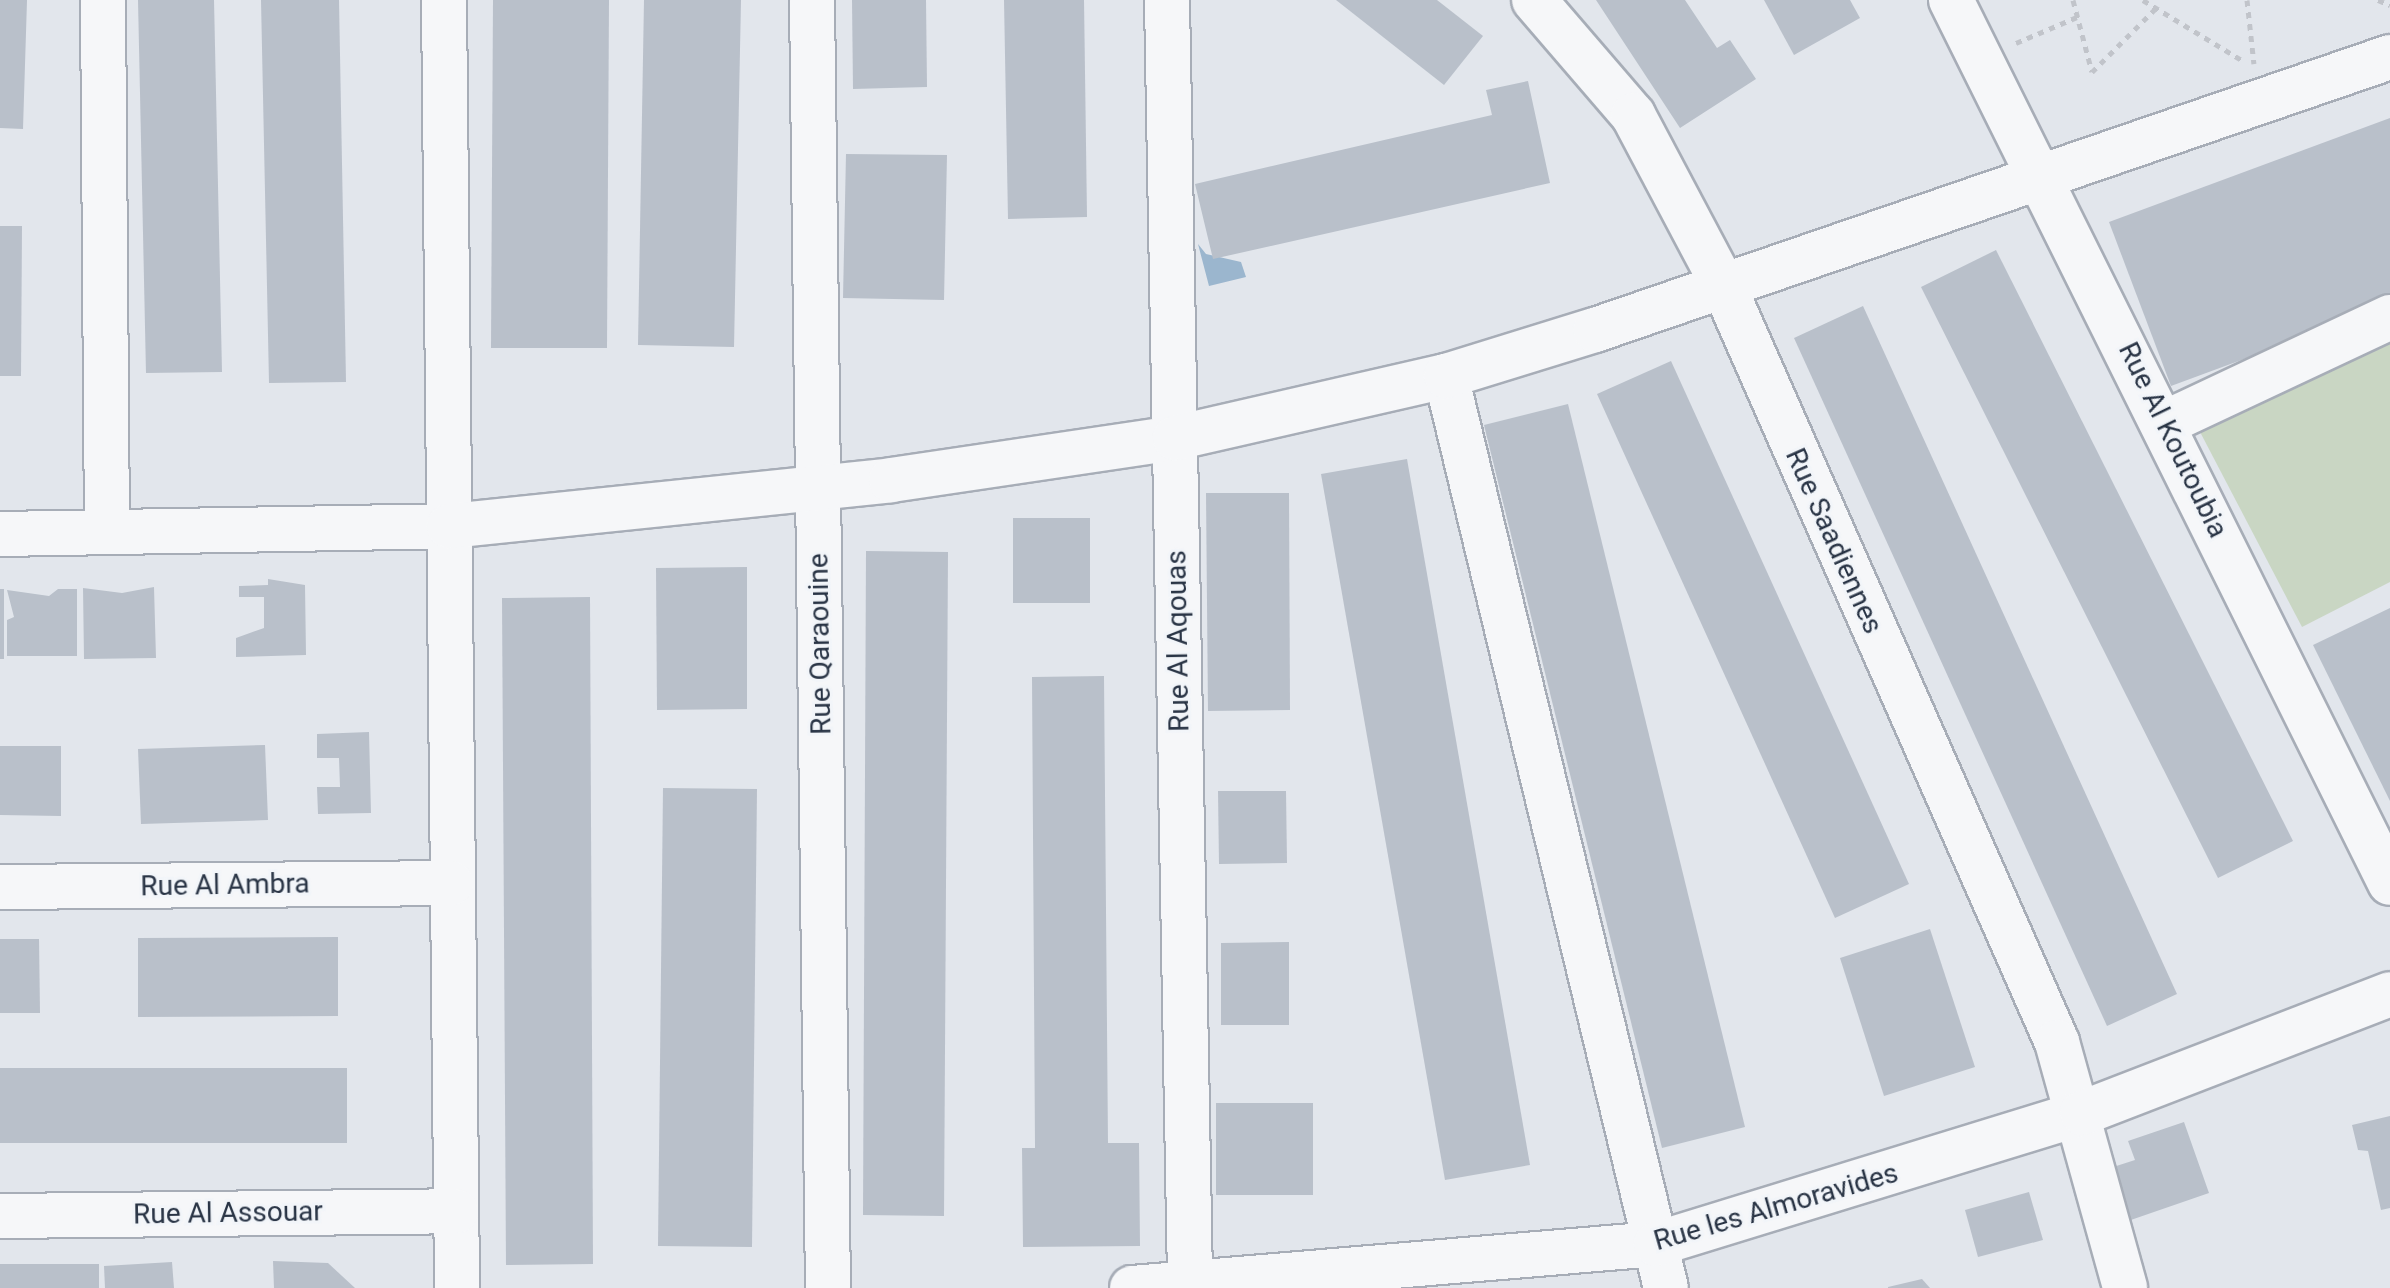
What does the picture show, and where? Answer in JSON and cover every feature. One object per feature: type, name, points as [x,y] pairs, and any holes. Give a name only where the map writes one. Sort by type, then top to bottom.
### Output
[{"type":"street","points":[[103,0],[107,532]]},
{"type":"street","points":[[444,0],[457,1288]]},
{"type":"street","name":"Rue Qaraouine","points":[[812,0],[828,1288]]},
{"type":"street","name":"Rue Al Aqouas","points":[[1167,0],[1190,1282]]},
{"type":"street","name":"Rue Saadiennes","points":[[1534,0],[1633,115],[1725,289],[2022,954],[2082,1113],[2125,1288]]},
{"type":"street","name":"Rue Al Koutoubia","points":[[1951,0],[2042,172],[2387,872]]},
{"type":"street","points":[[0,534],[449,526],[818,486],[1175,438],[1446,376],[1725,289],[2042,172],[2256,84],[2390,57]]},
{"type":"street","points":[[2165,423],[2390,317]]},
{"type":"street","points":[[1446,376],[1666,1288]]},
{"type":"street","name":"Rue Al Ambra","points":[[0,887],[451,883]]},
{"type":"street","name":"Rue les Almoravides","points":[[1132,1288],[1190,1282],[1456,1274],[1656,1244],[2082,1113],[2390,994]]},
{"type":"street","name":"Rue Al Assouar","points":[[0,1216],[456,1211]]},
{"type":"path","points":[[2073,0],[2092,72],[2156,8]]},
{"type":"path","points":[[2143,0],[2256,84]]},
{"type":"path","points":[[2247,0],[2256,84]]},
{"type":"path","points":[[2378,0],[2390,5]]},
{"type":"path","points":[[1983,57],[2077,17]]},
{"type":"green space","points":[[2390,339],[2390,582],[2302,627],[2199,430]]},
{"type":"water","points":[[1198,244],[1206,254],[1241,262],[1246,277],[1209,286]]},
{"type":"building","points":[[0,0],[27,0],[23,129],[0,128]]},
{"type":"building","points":[[138,0],[214,0],[222,372],[146,373]]},
{"type":"building","points":[[261,0],[339,0],[346,382],[269,383]]},
{"type":"building","points":[[493,0],[609,0],[607,348],[491,348]]},
{"type":"building","points":[[644,0],[741,0],[734,347],[638,345]]},
{"type":"building","points":[[852,0],[926,0],[927,87],[853,89]]},
{"type":"building","points":[[1004,0],[1084,0],[1087,217],[1008,219]]},
{"type":"building","points":[[1336,0],[1437,0],[1483,36],[1444,85]]},
{"type":"building","points":[[1596,0],[1685,0],[1717,48],[1730,40],[1756,79],[1680,128]]},
{"type":"building","points":[[1764,0],[1850,0],[1860,18],[1794,55]]},
{"type":"building","points":[[1528,81],[1550,183],[1213,259],[1195,184],[1492,115],[1486,90]]},
{"type":"building","points":[[2390,118],[2390,305],[2171,386],[2109,222]]},
{"type":"building","points":[[846,154],[947,155],[944,300],[843,298]]},
{"type":"building","points":[[0,226],[22,226],[21,376],[0,376]]},
{"type":"building","points":[[1996,250],[2293,841],[2218,878],[1921,287]]},
{"type":"building","points":[[1863,306],[2177,994],[2107,1026],[1794,338]]},
{"type":"building","points":[[1671,361],[1909,884],[1835,918],[1597,394]]},
{"type":"building","points":[[1568,404],[1745,1127],[1662,1148],[1484,425]]},
{"type":"building","points":[[1407,459],[1530,1165],[1445,1180],[1321,474]]},
{"type":"building","points":[[1206,493],[1289,493],[1290,710],[1208,711]]},
{"type":"building","points":[[1013,518],[1090,518],[1090,603],[1013,603]]},
{"type":"building","points":[[866,551],[948,552],[944,1216],[863,1215]]},
{"type":"building","points":[[747,567],[747,709],[657,710],[656,568]]},
{"type":"building","points":[[268,579],[305,585],[306,655],[236,657],[236,638],[264,628],[264,597],[239,597],[239,586],[268,585]]},
{"type":"building","points":[[154,587],[156,658],[84,659],[83,588],[122,593]]},
{"type":"building","points":[[0,589],[4,589],[4,659],[0,659]]},
{"type":"building","points":[[58,589],[77,589],[77,656],[7,656],[7,620],[14,617],[7,590],[49,596]]},
{"type":"building","points":[[590,597],[593,1264],[506,1265],[502,598]]},
{"type":"building","points":[[2390,608],[2390,801],[2313,645]]},
{"type":"building","points":[[1104,676],[1108,1143],[1139,1143],[1140,1246],[1023,1247],[1022,1148],[1035,1148],[1032,677]]},
{"type":"building","points":[[369,732],[371,813],[318,814],[317,787],[340,787],[339,758],[317,758],[317,734]]},
{"type":"building","points":[[265,745],[268,820],[141,824],[138,749]]},
{"type":"building","points":[[0,746],[61,746],[61,816],[0,815]]},
{"type":"building","points":[[663,788],[757,789],[752,1247],[658,1246]]},
{"type":"building","points":[[1218,791],[1286,791],[1287,863],[1219,864]]},
{"type":"building","points":[[1930,929],[1975,1067],[1884,1096],[1840,958]]},
{"type":"building","points":[[338,937],[338,1016],[138,1017],[138,938]]},
{"type":"building","points":[[0,939],[39,939],[40,1013],[0,1013]]},
{"type":"building","points":[[1289,942],[1289,1025],[1221,1025],[1221,943]]},
{"type":"building","points":[[0,1068],[347,1068],[347,1143],[0,1143]]},
{"type":"building","points":[[1216,1103],[1313,1103],[1313,1195],[1216,1195]]},
{"type":"building","points":[[2390,1116],[2390,1208],[2381,1210],[2368,1151],[2358,1150],[2352,1125]]},
{"type":"building","points":[[2184,1122],[2209,1193],[2125,1222],[2107,1169],[2135,1160],[2128,1141]]},
{"type":"building","points":[[2029,1192],[2043,1240],[1978,1257],[1965,1210]]},
{"type":"building","points":[[273,1261],[328,1263],[355,1288],[274,1288]]},
{"type":"building","points":[[172,1262],[174,1288],[105,1288],[104,1266]]},
{"type":"building","points":[[0,1264],[99,1264],[99,1288],[0,1288]]},
{"type":"building","points":[[1922,1279],[1930,1288],[1888,1288],[1888,1287]]}]
